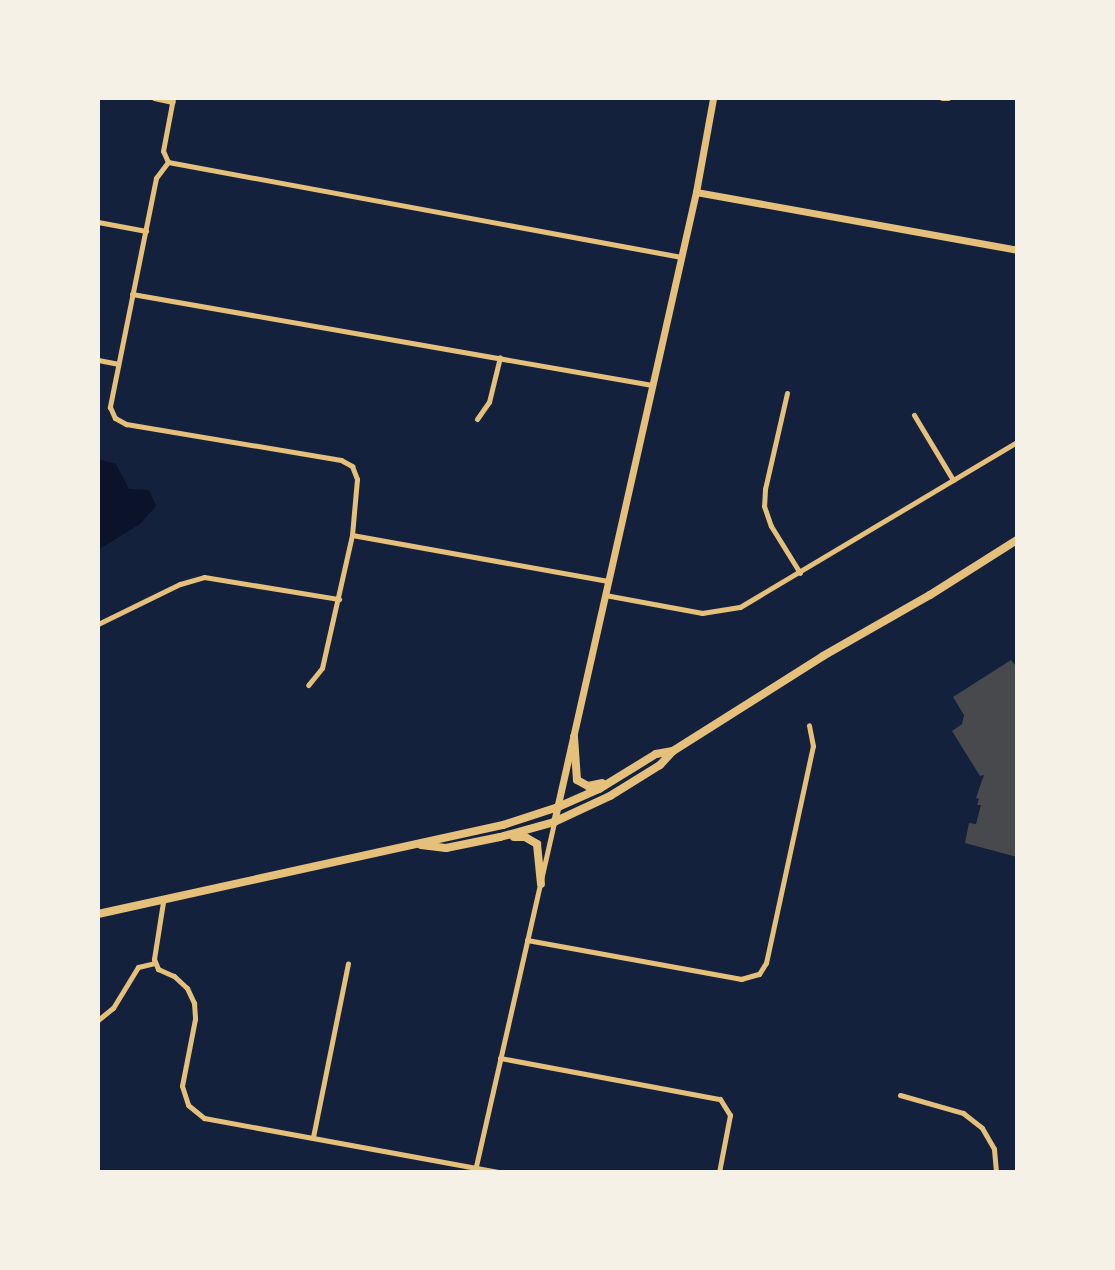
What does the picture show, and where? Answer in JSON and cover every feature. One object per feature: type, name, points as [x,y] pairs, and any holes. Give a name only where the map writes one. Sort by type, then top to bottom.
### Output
[{"type":"main road","points":[[421,845],[446,848],[500,837],[554,822],[610,796],[660,765],[673,751],[823,656],[930,595],[1017,540]]},
{"type":"main road","points":[[574,737],[574,772],[580,785],[594,785],[618,777]]},
{"type":"main road","points":[[98,914],[421,845],[442,836],[503,825],[558,807],[618,777],[656,754],[673,751]]},
{"type":"main road","points":[[500,837],[525,837],[537,844],[541,884]]},
{"type":"street","points":[[154,98],[173,100],[163,151],[168,162]]},
{"type":"street","points":[[476,1166],[696,192],[713,98]]},
{"type":"street","points":[[942,98],[948,98]]},
{"type":"street","points":[[168,162],[156,178],[110,407],[115,418],[127,424],[341,460],[352,466],[357,482],[352,535],[322,668],[308,685]]},
{"type":"street","points":[[168,162],[681,257]]},
{"type":"street","points":[[696,192],[1017,250]]},
{"type":"street","points":[[98,222],[146,231]]},
{"type":"street","points":[[132,294],[652,385]]},
{"type":"street","points":[[477,419],[489,402],[500,358]]},
{"type":"street","points":[[98,360],[118,364]]},
{"type":"street","points":[[787,393],[765,489],[764,506],[771,526],[800,573]]},
{"type":"street","points":[[914,415],[953,480]]},
{"type":"street","points":[[604,595],[716,613],[740,607],[1017,442]]},
{"type":"street","points":[[352,535],[608,581]]},
{"type":"street","points":[[98,624],[180,584],[204,577],[339,599]]},
{"type":"street","points":[[527,940],[741,979],[757,976],[766,963],[813,746],[808,725]]},
{"type":"street","points":[[163,902],[155,963],[158,969],[174,976],[187,988],[194,1003],[195,1019],[182,1086],[188,1105],[204,1118],[498,1172]]},
{"type":"street","points":[[98,1020],[113,1008],[138,967],[155,963]]},
{"type":"street","points":[[313,1138],[348,964]]},
{"type":"street","points":[[500,1058],[720,1099],[730,1115],[719,1172]]},
{"type":"street","points":[[900,1095],[963,1113],[982,1128],[995,1149],[996,1172]]},
{"type":"water","points":[[98,459],[116,464],[129,489],[149,490],[156,506],[140,524],[98,550]]},
{"type":"building","points":[[1011,660],[1015,665],[1017,663],[1017,857],[965,843],[969,823],[976,824],[981,805],[977,805],[979,799],[976,798],[984,775],[980,776],[952,731],[962,724],[964,715],[953,697]]}]
